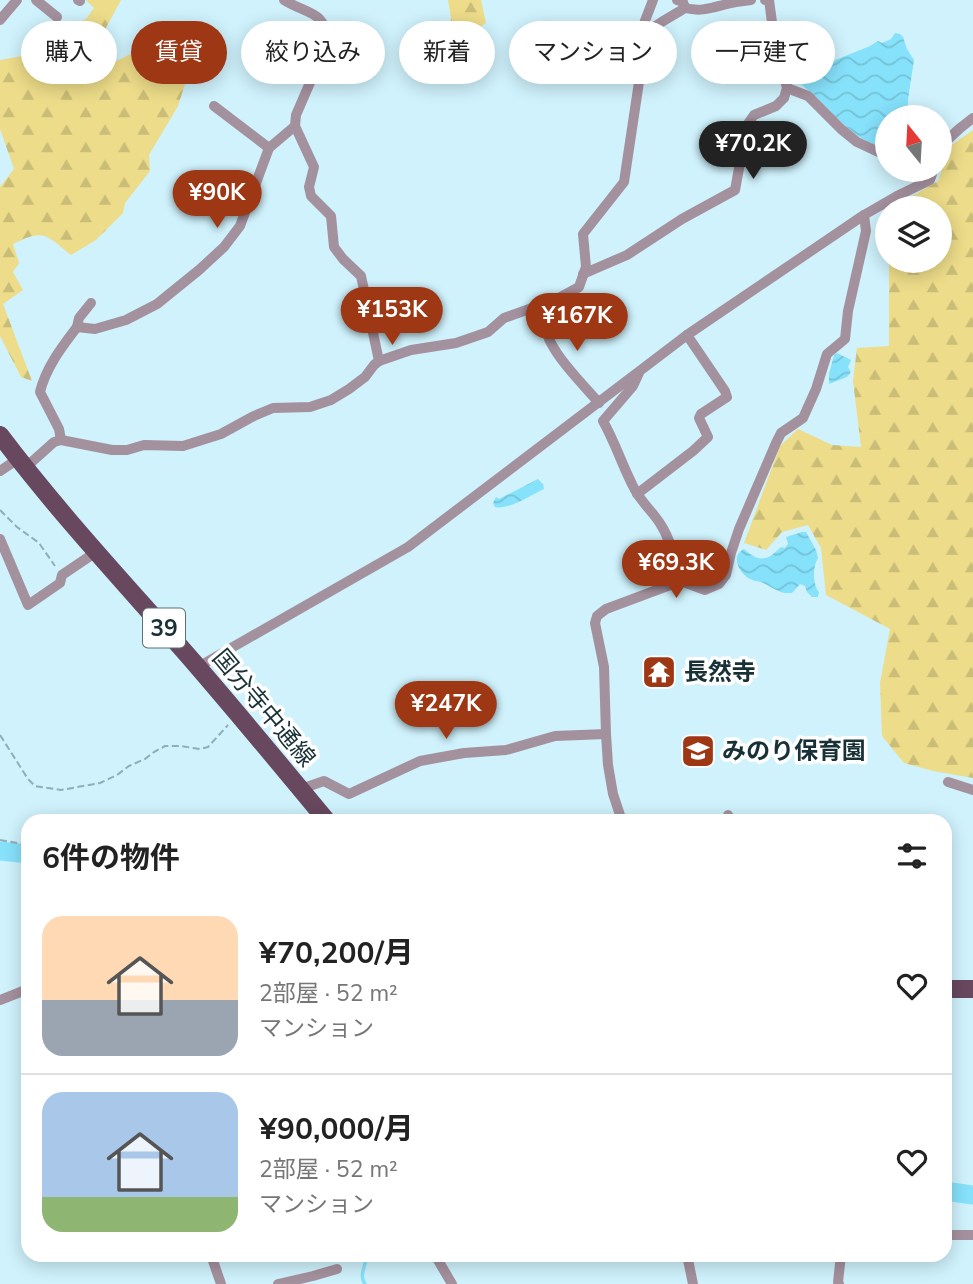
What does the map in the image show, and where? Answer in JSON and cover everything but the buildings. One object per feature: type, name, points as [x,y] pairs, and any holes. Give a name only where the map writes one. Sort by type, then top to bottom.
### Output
[{"type":"main road","name":"国分寺中通線","points":[[0,435],[96,552],[198,667],[321,814]]},
{"type":"main road","points":[[952,989],[973,989]]},
{"type":"street","points":[[0,20],[17,0]]},
{"type":"street","points":[[36,0],[57,17]]},
{"type":"street","points":[[284,0],[311,12],[321,20],[327,30],[328,41],[296,114],[295,126],[314,167],[309,187],[311,196],[331,216],[334,247],[343,260],[361,276],[379,361]]},
{"type":"street","points":[[645,21],[653,0]]},
{"type":"street","points":[[659,21],[681,4],[694,10],[706,10],[751,0]]},
{"type":"street","points":[[583,274],[627,254],[735,190],[747,125],[754,115],[776,106],[784,99],[787,89],[768,0]]},
{"type":"street","points":[[0,471],[21,463],[61,440],[112,450],[127,450],[144,445],[183,446],[221,434],[273,408],[310,407],[331,400],[357,383],[379,361],[411,350],[456,342],[488,332],[504,318],[557,299],[579,287],[586,267],[583,234],[624,182],[639,84]]},
{"type":"street","points":[[787,89],[808,96],[857,142],[875,150]]},
{"type":"street","points":[[214,106],[269,148]]},
{"type":"street","points":[[952,136],[973,118]]},
{"type":"street","points":[[77,327],[95,329],[126,320],[157,304],[224,247],[240,226],[269,148],[295,126]]},
{"type":"street","points":[[198,667],[408,547],[687,335],[864,215],[926,182]]},
{"type":"street","points":[[620,814],[608,765],[604,667],[595,623],[597,616],[606,609],[681,582],[705,590],[719,584],[726,575],[738,529],[776,443],[782,433],[803,418],[827,354],[845,339],[848,311],[866,231],[864,215]]},
{"type":"street","points":[[557,299],[547,312],[545,324],[551,342],[559,356],[598,403]]},
{"type":"street","points":[[61,440],[60,429],[40,392],[43,380],[56,356],[91,303]]},
{"type":"street","points":[[637,494],[708,437],[699,418],[727,397],[687,335]]},
{"type":"street","points":[[639,372],[634,386],[603,421],[637,494],[660,522],[667,536],[681,582]]},
{"type":"street","points":[[0,540],[28,605],[60,583],[62,575],[96,552]]},
{"type":"street","points":[[301,789],[324,781],[349,793],[419,761],[464,753],[506,750],[555,736],[606,734]]},
{"type":"street","points":[[947,782],[973,790]]},
{"type":"street","points":[[0,1000],[21,992]]},
{"type":"street","points":[[952,1235],[973,1235]]},
{"type":"street","points":[[213,1262],[220,1284]]},
{"type":"street","points":[[439,1262],[453,1284]]},
{"type":"street","points":[[688,1262],[693,1284]]},
{"type":"street","points":[[839,1284],[840,1262]]},
{"type":"street","points":[[278,1284],[337,1269]]},
{"type":"path","points":[[0,510],[38,542],[62,575]]},
{"type":"path","points":[[0,735],[35,786],[61,790],[100,783],[165,746],[200,749],[208,747],[239,715]]},
{"type":"path","points":[[0,840],[21,844]]},
{"type":"green space","points":[[86,0],[121,0],[110,21],[81,21],[94,8]]},
{"type":"green space","points":[[448,0],[481,0],[486,21],[450,21]]},
{"type":"green space","points":[[131,54],[131,84],[185,84],[178,106],[149,155],[150,171],[125,203],[123,213],[96,240],[71,255],[44,236],[32,236],[13,244],[19,263],[13,272],[23,290],[3,304],[32,381],[21,377],[0,336],[0,187],[14,169],[0,129],[0,60],[21,56],[21,84],[117,84],[117,61]]},
{"type":"green space","points":[[973,130],[973,778],[904,763],[882,736],[880,683],[890,629],[826,595],[821,548],[808,525],[782,532],[766,550],[744,543],[780,446],[798,429],[832,445],[861,447],[853,381],[857,348],[889,346],[889,273],[952,273],[952,196],[912,196],[936,182],[952,182],[952,145]]},
{"type":"water","points":[[895,33],[900,34],[914,60],[908,105],[875,105],[875,145],[850,129],[802,85],[835,84],[835,60],[878,41],[882,43],[891,39]]},
{"type":"water","points":[[837,353],[851,360],[848,367],[851,372],[847,377],[829,384],[829,374]]},
{"type":"water","points":[[538,479],[544,489],[513,504],[495,507],[493,503],[496,497],[499,499]]},
{"type":"water","points":[[806,532],[818,558],[814,576],[818,597],[812,597],[805,586],[800,584],[792,593],[779,591],[750,579],[740,569],[737,556],[744,549],[758,558],[767,558],[781,547],[785,548],[788,544],[786,537]]},
{"type":"waterway","points":[[0,851],[21,853]]},
{"type":"waterway","points":[[952,1192],[973,1195]]},
{"type":"waterway","points":[[365,1262],[362,1277],[365,1284]]},
{"type":"place","name":"長然寺","points":[[659,672]]},
{"type":"place","name":"みのり保育園","points":[[698,751]]}]
